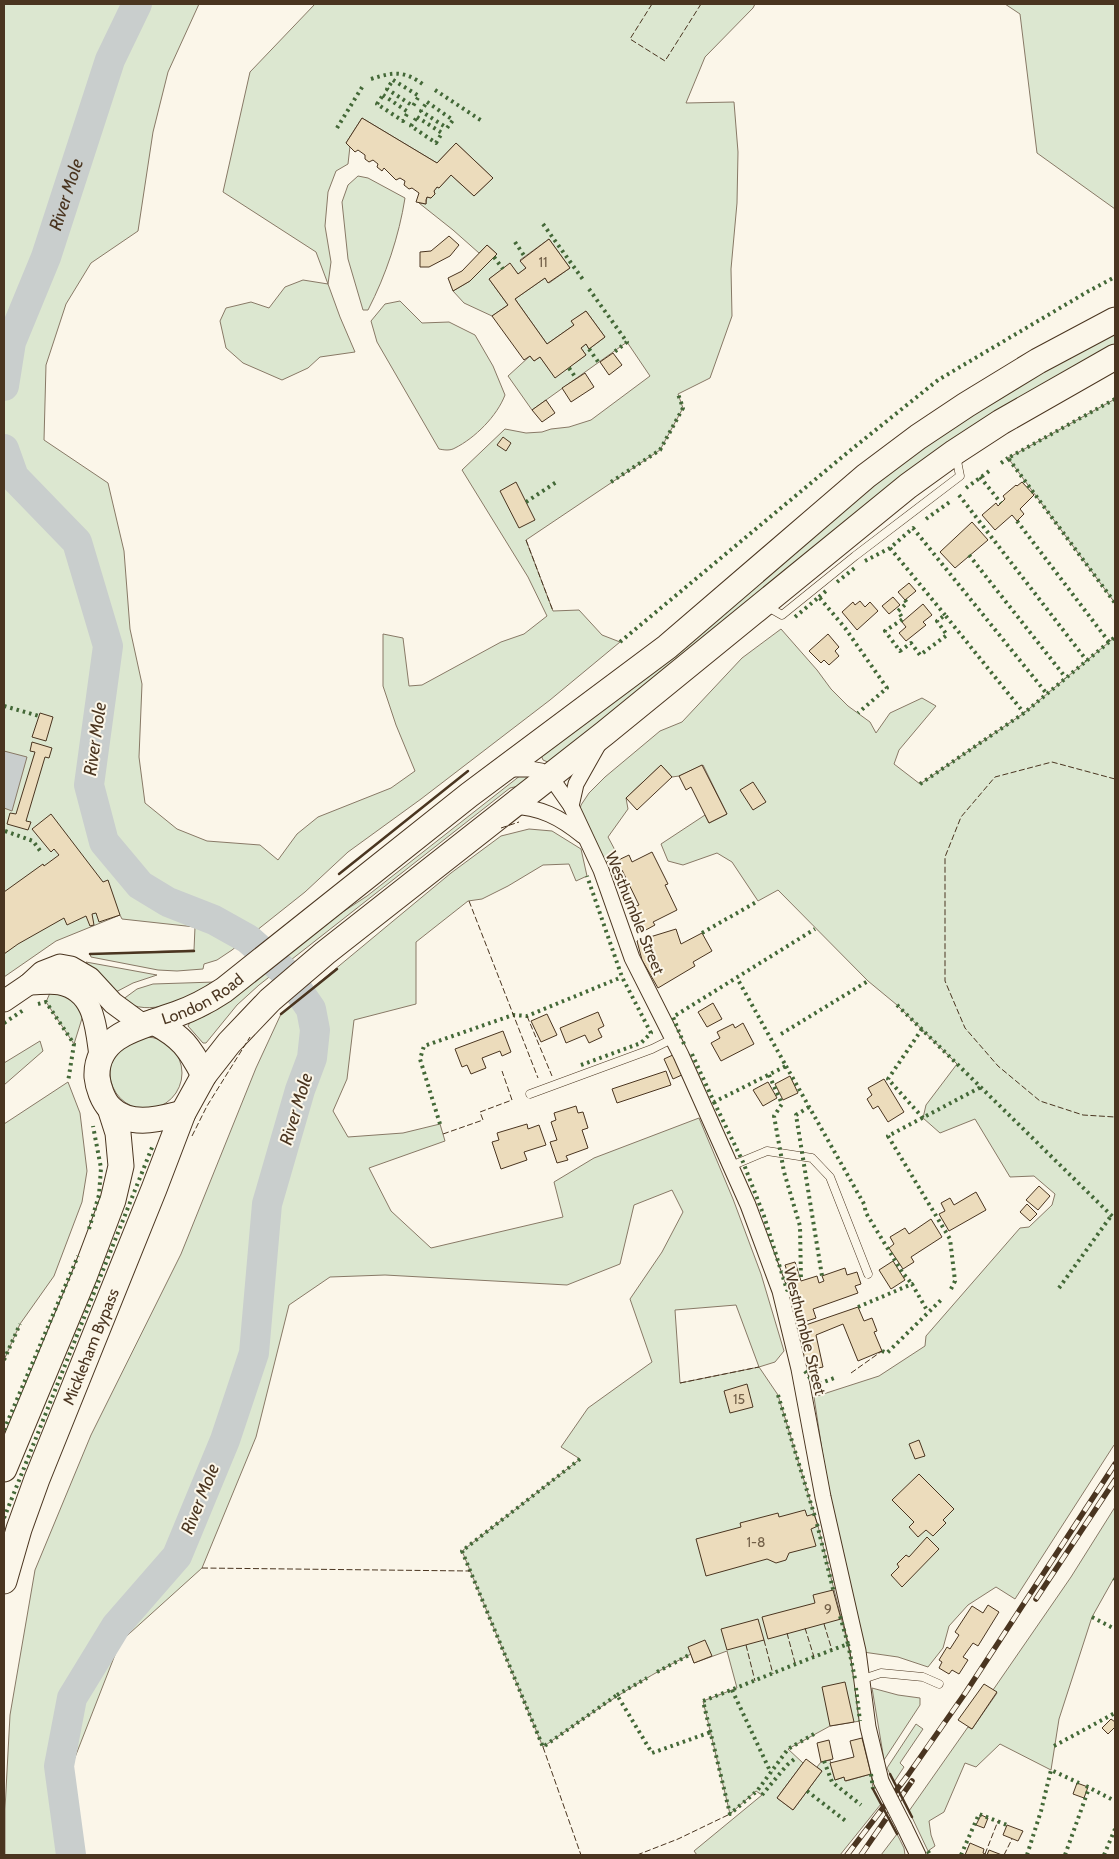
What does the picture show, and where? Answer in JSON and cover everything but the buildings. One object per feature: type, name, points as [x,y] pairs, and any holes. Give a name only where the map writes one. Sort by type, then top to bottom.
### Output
[{"type":"highway","name":"London Road","points":[[148,1024],[203,1004],[248,972],[469,795],[667,647],[866,476],[918,438],[966,405],[1022,371],[1115,320]]},
{"type":"highway","points":[[204,1075],[179,1037],[148,1024],[125,1033],[109,1044],[100,1056],[97,1068],[102,1096],[110,1108],[124,1117],[139,1121],[155,1120],[183,1113],[204,1075],[229,1043],[270,1000],[325,953],[605,733],[908,486],[1001,422],[1115,357]]},
{"type":"highway","name":"Mickleham Bypass","points":[[4,1469],[84,1277],[113,1200],[121,1166],[118,1133],[110,1108]]},
{"type":"highway","name":"Mickleham Bypass","points":[[4,1581],[19,1529],[37,1479],[183,1113]]},
{"type":"main road","points":[[4,1001],[29,984],[42,972],[60,965],[71,967],[90,978],[113,1003],[148,1024]]},
{"type":"main road","points":[[29,984],[59,983],[76,990],[86,1001],[94,1018],[100,1056]]},
{"type":"street","points":[[571,806],[576,784],[605,733]]},
{"type":"street","points":[[505,769],[530,769],[541,771],[550,776]]},
{"type":"street","name":"Westhumble Street","points":[[550,776],[571,806],[601,870],[632,958],[731,1166],[780,1291],[799,1369],[823,1497],[858,1651],[868,1727],[882,1781],[918,1855]]},
{"type":"street","name":"Westhumble Street","points":[[511,806],[527,806],[543,811],[568,823],[586,838]]},
{"type":"lane","points":[[530,1094],[652,1049],[672,1039]]},
{"type":"lane","points":[[731,1166],[767,1151],[812,1158],[830,1177],[868,1274]]},
{"type":"lane","points":[[862,1680],[881,1673],[923,1677],[939,1684]]},
{"type":"green space","points":[[4,4],[199,4],[168,72],[153,132],[138,231],[91,263],[66,304],[46,365],[44,440],[108,483],[124,551],[130,629],[142,684],[139,757],[145,803],[177,829],[207,841],[260,845],[278,860],[297,834],[318,817],[391,788],[415,771],[396,725],[383,686],[383,634],[403,638],[409,686],[422,685],[501,642],[524,634],[547,616],[528,577],[462,470],[505,429],[526,433],[542,432],[569,427],[591,420],[650,376],[627,342],[532,410],[508,376],[530,356],[534,361],[540,357],[555,377],[586,355],[581,348],[586,344],[589,349],[605,337],[586,311],[572,321],[574,325],[547,344],[515,299],[545,278],[549,283],[570,268],[549,239],[520,260],[526,268],[518,274],[510,264],[489,279],[508,305],[492,316],[464,303],[453,291],[470,281],[497,254],[487,245],[479,253],[419,203],[426,204],[427,197],[431,198],[435,194],[434,191],[437,187],[439,188],[451,175],[474,196],[493,178],[456,143],[437,163],[362,118],[346,143],[350,146],[348,164],[336,171],[328,192],[325,226],[331,262],[328,284],[316,252],[223,192],[250,72],[315,4],[755,4],[705,57],[686,103],[734,102],[738,152],[737,203],[731,269],[732,316],[710,378],[678,394],[683,408],[660,450],[526,540],[553,611],[579,610],[602,635],[620,642],[550,700],[421,799],[348,852],[305,892],[232,950],[217,960],[204,964],[203,969],[158,970],[91,957],[90,954],[194,950],[195,927],[122,919],[120,915],[56,941],[4,977]]},
{"type":"green space","points":[[1005,4],[1115,4],[1115,209],[1037,153],[1020,14]]},
{"type":"green space","points":[[358,176],[368,178],[405,198],[391,255],[381,283],[368,310],[363,310],[348,259],[342,202],[348,185]]},
{"type":"green space","points":[[303,280],[328,284],[355,352],[320,357],[308,368],[282,380],[243,363],[226,348],[220,321],[226,308],[251,302],[269,308],[285,287]]},
{"type":"green space","points":[[400,301],[422,323],[449,322],[475,335],[493,366],[505,395],[497,411],[484,426],[463,444],[453,449],[439,449],[377,342],[371,321],[385,304]]},
{"type":"green space","points":[[1115,331],[1115,349],[550,763],[543,760],[541,755],[886,471],[971,412]]},
{"type":"green space","points":[[1115,399],[1115,603],[1008,458]]},
{"type":"green space","points":[[781,629],[831,689],[848,706],[870,722],[876,733],[890,713],[922,698],[936,706],[899,750],[894,764],[920,784],[1024,713],[1115,637],[1115,1446],[1015,1599],[996,1587],[968,1605],[949,1626],[943,1648],[928,1667],[898,1657],[863,1652],[830,1503],[814,1397],[879,1376],[925,1346],[926,1336],[1020,1228],[1029,1227],[1052,1205],[1055,1194],[1034,1176],[1010,1177],[975,1119],[940,1133],[923,1118],[926,1105],[957,1064],[897,1005],[868,981],[778,890],[758,901],[732,862],[717,853],[683,865],[668,861],[661,844],[705,815],[709,823],[727,814],[703,765],[679,776],[672,777],[661,765],[626,798],[628,809],[608,837],[616,852],[606,863],[579,813],[581,805],[589,793],[605,777],[660,731],[682,722],[742,658]]},
{"type":"green space","points":[[521,775],[533,777],[523,785],[510,788],[259,985],[237,1005],[206,1043],[203,1043],[188,1026],[190,1022],[209,1014],[231,999],[320,927],[367,896]]},
{"type":"green space","points":[[529,829],[552,831],[581,849],[587,876],[576,881],[569,864],[543,865],[482,899],[468,901],[416,942],[416,1004],[354,1020],[347,1079],[333,1111],[348,1137],[403,1133],[440,1124],[445,1141],[369,1168],[391,1211],[431,1248],[563,1217],[554,1182],[594,1158],[699,1118],[733,1199],[761,1274],[784,1351],[775,1362],[759,1367],[778,1395],[818,1526],[848,1645],[860,1721],[830,1726],[788,1749],[803,1763],[777,1798],[793,1810],[822,1771],[817,1767],[821,1762],[830,1760],[835,1780],[844,1777],[846,1781],[871,1774],[873,1789],[881,1804],[840,1855],[697,1855],[694,1851],[762,1795],[756,1791],[730,1814],[703,1701],[737,1688],[727,1651],[694,1663],[691,1654],[671,1664],[615,1698],[543,1747],[462,1551],[580,1459],[561,1447],[588,1408],[652,1362],[630,1299],[662,1252],[683,1212],[672,1190],[634,1205],[620,1264],[567,1285],[385,1275],[330,1277],[289,1305],[256,1437],[202,1568],[120,1642],[72,1765],[84,1855],[5,1855],[5,1809],[10,1715],[35,1570],[91,1435],[181,1254],[256,1068],[281,1014],[451,873],[501,836]],"holes":[[[736,1305],[759,1367],[680,1383],[675,1310]]]},
{"type":"green space","points":[[86,962],[157,975],[133,983],[114,993]]},
{"type":"green space","points":[[215,982],[213,988],[168,1005],[144,1008],[122,1000],[137,989],[153,984]]},
{"type":"green space","points":[[50,993],[70,997],[84,1012],[74,1044],[46,1002]]},
{"type":"green space","points":[[146,1037],[166,1043],[176,1053],[182,1073],[176,1093],[166,1103],[146,1109],[126,1103],[116,1093],[110,1073],[116,1053],[126,1043]]},
{"type":"green space","points":[[40,1041],[43,1051],[4,1085],[4,1063]]},
{"type":"green space","points":[[68,1082],[80,1113],[87,1171],[82,1202],[54,1276],[20,1324],[4,1360],[4,1124]]},
{"type":"green space","points":[[1115,1507],[1115,1576],[1092,1617],[1059,1719],[1051,1770],[1000,1744],[976,1767],[965,1763],[944,1812],[929,1821],[935,1846],[928,1851],[909,1811],[968,1727],[972,1729],[997,1693],[993,1690],[1071,1577]]},
{"type":"green space","points":[[872,1688],[898,1695],[920,1698],[920,1705],[884,1760]]},
{"type":"green space","points":[[916,1724],[923,1729],[900,1763],[904,1767],[894,1782],[887,1768]]},
{"type":"green space","points":[[897,1834],[904,1848],[905,1855],[881,1855]]},
{"type":"shaded area","points":[[4,751],[27,757],[12,811],[4,808]]},
{"type":"waterway","name":"River Mole","points":[[4,386],[11,342],[46,257],[110,60],[137,4]]},
{"type":"waterway","name":"River Mole","points":[[4,449],[14,477],[77,542],[108,646],[89,785],[104,842],[140,885],[168,902],[214,920],[248,939],[286,973],[311,1009],[315,1030],[312,1058],[300,1090],[267,1204],[254,1353],[225,1440],[177,1556],[116,1626],[72,1698],[59,1766],[71,1855]]},
{"type":"railway","points":[[847,1855],[908,1775],[966,1692],[1115,1464]]},
{"type":"railway","points":[[1036,1599],[1115,1480]]},
{"type":"railway","points":[[861,1855],[912,1781]]},
{"type":"hedge","points":[[371,79],[398,74],[410,77],[424,85]]},
{"type":"hedge","points":[[393,80],[419,96],[413,106],[387,89],[393,80]]},
{"type":"hedge","points":[[337,128],[364,84]]},
{"type":"hedge","points":[[435,90],[482,121]]},
{"type":"hedge","points":[[383,95],[408,112],[403,121],[377,104],[383,95]]},
{"type":"hedge","points":[[427,102],[453,120],[447,128],[421,111],[427,102]]},
{"type":"hedge","points":[[417,117],[442,133],[436,143],[411,126],[417,117]]},
{"type":"hedge","points":[[543,224],[584,281]]},
{"type":"hedge","points":[[515,242],[525,257]]},
{"type":"hedge","points":[[494,257],[503,269]]},
{"type":"hedge","points":[[620,642],[847,453],[938,380],[1115,277]]},
{"type":"hedge","points":[[589,289],[627,342],[613,353]]},
{"type":"hedge","points":[[589,349],[599,363]]},
{"type":"hedge","points":[[569,368],[576,378]]},
{"type":"hedge","points":[[611,482],[660,450],[683,408],[678,394]]},
{"type":"hedge","points":[[1115,399],[1008,458],[1115,603]]},
{"type":"hedge","points":[[1001,463],[1008,458]]},
{"type":"hedge","points":[[966,488],[992,469]]},
{"type":"hedge","points":[[980,477],[1001,503]]},
{"type":"hedge","points":[[526,502],[558,481]]},
{"type":"hedge","points":[[959,495],[1087,661]]},
{"type":"hedge","points":[[926,519],[951,501]]},
{"type":"hedge","points":[[1017,521],[1109,642]]},
{"type":"hedge","points":[[865,561],[890,548],[913,528],[1047,694]]},
{"type":"hedge","points":[[890,548],[945,615]]},
{"type":"hedge","points":[[969,555],[1066,678]]},
{"type":"hedge","points":[[837,582],[856,567]]},
{"type":"hedge","points":[[819,597],[826,591]]},
{"type":"hedge","points":[[795,617],[819,597],[845,628],[887,688],[858,713]]},
{"type":"hedge","points":[[905,600],[907,603],[898,611],[903,619],[885,631],[900,651],[911,643],[920,655],[947,635],[937,621],[945,615],[1024,713]]},
{"type":"hedge","points":[[920,784],[1024,713],[1115,637]]},
{"type":"hedge","points":[[4,706],[39,716]]},
{"type":"hedge","points":[[5,831],[33,841],[41,852]]},
{"type":"hedge","points":[[581,1065],[641,1043],[651,1033],[622,977],[587,876]]},
{"type":"hedge","points":[[702,933],[758,901]]},
{"type":"hedge","points":[[684,1044],[673,1017],[815,929]]},
{"type":"hedge","points":[[440,1124],[420,1059],[424,1046],[513,1015],[527,1016],[622,977]]},
{"type":"hedge","points":[[692,1054],[714,1102],[786,1066],[737,978]]},
{"type":"hedge","points":[[781,1034],[868,981]]},
{"type":"hedge","points":[[38,1004],[46,1002],[74,1044],[68,1082]]},
{"type":"hedge","points":[[897,1005],[1115,1219]]},
{"type":"hedge","points":[[4,1023],[25,1009]]},
{"type":"hedge","points":[[922,1029],[888,1079],[923,1118]]},
{"type":"hedge","points":[[786,1066],[864,1204],[866,1213],[902,1272],[912,1284]]},
{"type":"hedge","points":[[769,1075],[782,1104],[774,1116],[784,1172],[800,1226],[801,1281]]},
{"type":"hedge","points":[[951,1289],[955,1281],[950,1239],[888,1136],[981,1087]]},
{"type":"hedge","points":[[714,1102],[743,1162],[764,1216],[787,1290],[790,1290]]},
{"type":"hedge","points":[[809,1107],[796,1115],[822,1276]]},
{"type":"hedge","points":[[89,1229],[99,1195],[101,1168],[93,1126]]},
{"type":"hedge","points":[[4,1518],[153,1145]]},
{"type":"hedge","points":[[1059,1288],[1111,1216]]},
{"type":"hedge","points":[[4,1430],[78,1256]]},
{"type":"hedge","points":[[858,1307],[912,1284],[928,1312]]},
{"type":"hedge","points":[[882,1351],[887,1353],[941,1300]]},
{"type":"hedge","points":[[4,1360],[20,1324]]},
{"type":"hedge","points":[[805,1371],[812,1381],[821,1383],[837,1377]]},
{"type":"hedge","points":[[778,1395],[815,1517]]},
{"type":"hedge","points":[[580,1459],[462,1551],[543,1747],[617,1695],[652,1753],[711,1732]]},
{"type":"hedge","points":[[817,1524],[834,1593]]},
{"type":"hedge","points":[[814,1734],[788,1749],[757,1791],[730,1814],[703,1701],[848,1644],[840,1616]]},
{"type":"hedge","points":[[1092,1617],[1115,1629]]},
{"type":"hedge","points":[[848,1644],[855,1679]]},
{"type":"hedge","points":[[657,1672],[691,1654]]},
{"type":"hedge","points":[[617,1695],[647,1678]]},
{"type":"hedge","points":[[856,1688],[860,1721]]},
{"type":"hedge","points":[[732,1690],[771,1773]]},
{"type":"hedge","points":[[1054,1746],[1115,1713]]},
{"type":"hedge","points":[[762,1795],[787,1765],[797,1757]]},
{"type":"hedge","points":[[824,1761],[832,1782],[861,1805]]},
{"type":"hedge","points":[[1027,1855],[1041,1811],[1051,1770],[1079,1783]]},
{"type":"hedge","points":[[871,1774],[873,1789]]},
{"type":"hedge","points":[[1086,1786],[1115,1801]]},
{"type":"hedge","points":[[1065,1855],[1089,1788]]},
{"type":"hedge","points":[[807,1791],[847,1822]]},
{"type":"hedge","points":[[961,1855],[979,1814],[1007,1825]]},
{"type":"hedge","points":[[1104,1855],[1115,1829]]},
{"type":"hedge","points":[[928,1851],[930,1855]]},
{"type":"fence","points":[[652,4],[630,39],[665,61],[701,4]]},
{"type":"fence","points":[[526,540],[553,611]]},
{"type":"fence","points":[[1115,779],[1052,762],[995,777],[961,817],[945,857],[945,981],[965,1028],[998,1066],[1040,1101],[1083,1115],[1115,1117]]},
{"type":"fence","points":[[501,828],[519,822]]},
{"type":"fence","points":[[469,901],[538,1078]]},
{"type":"fence","points":[[527,1016],[552,1076]]},
{"type":"fence","points":[[192,1136],[207,1106],[250,1037]]},
{"type":"fence","points":[[443,1134],[483,1120],[480,1112],[512,1100],[502,1071]]},
{"type":"fence","points":[[851,1373],[882,1351]]},
{"type":"fence","points":[[680,1383],[759,1367]]},
{"type":"fence","points":[[202,1568],[470,1571]]},
{"type":"fence","points":[[824,1624],[832,1650]]},
{"type":"fence","points":[[805,1628],[814,1657]]},
{"type":"fence","points":[[787,1633],[795,1663]]},
{"type":"fence","points":[[764,1640],[773,1674]]},
{"type":"fence","points":[[746,1645],[755,1681]]},
{"type":"fence","points":[[543,1747],[581,1855]]},
{"type":"fence","points":[[637,1855],[678,1839],[730,1814]]},
{"type":"fence","points":[[985,1854],[998,1821]]},
{"type":"fence","points":[[1004,1855],[1012,1839]]},
{"type":"wall","points":[[339,874],[468,771]]},
{"type":"wall","points":[[90,954],[194,951]]},
{"type":"wall","points":[[281,1014],[337,969]]},
{"type":"wall","points":[[890,1774],[912,1817]]},
{"type":"wall","points":[[873,1789],[897,1834]]}]
